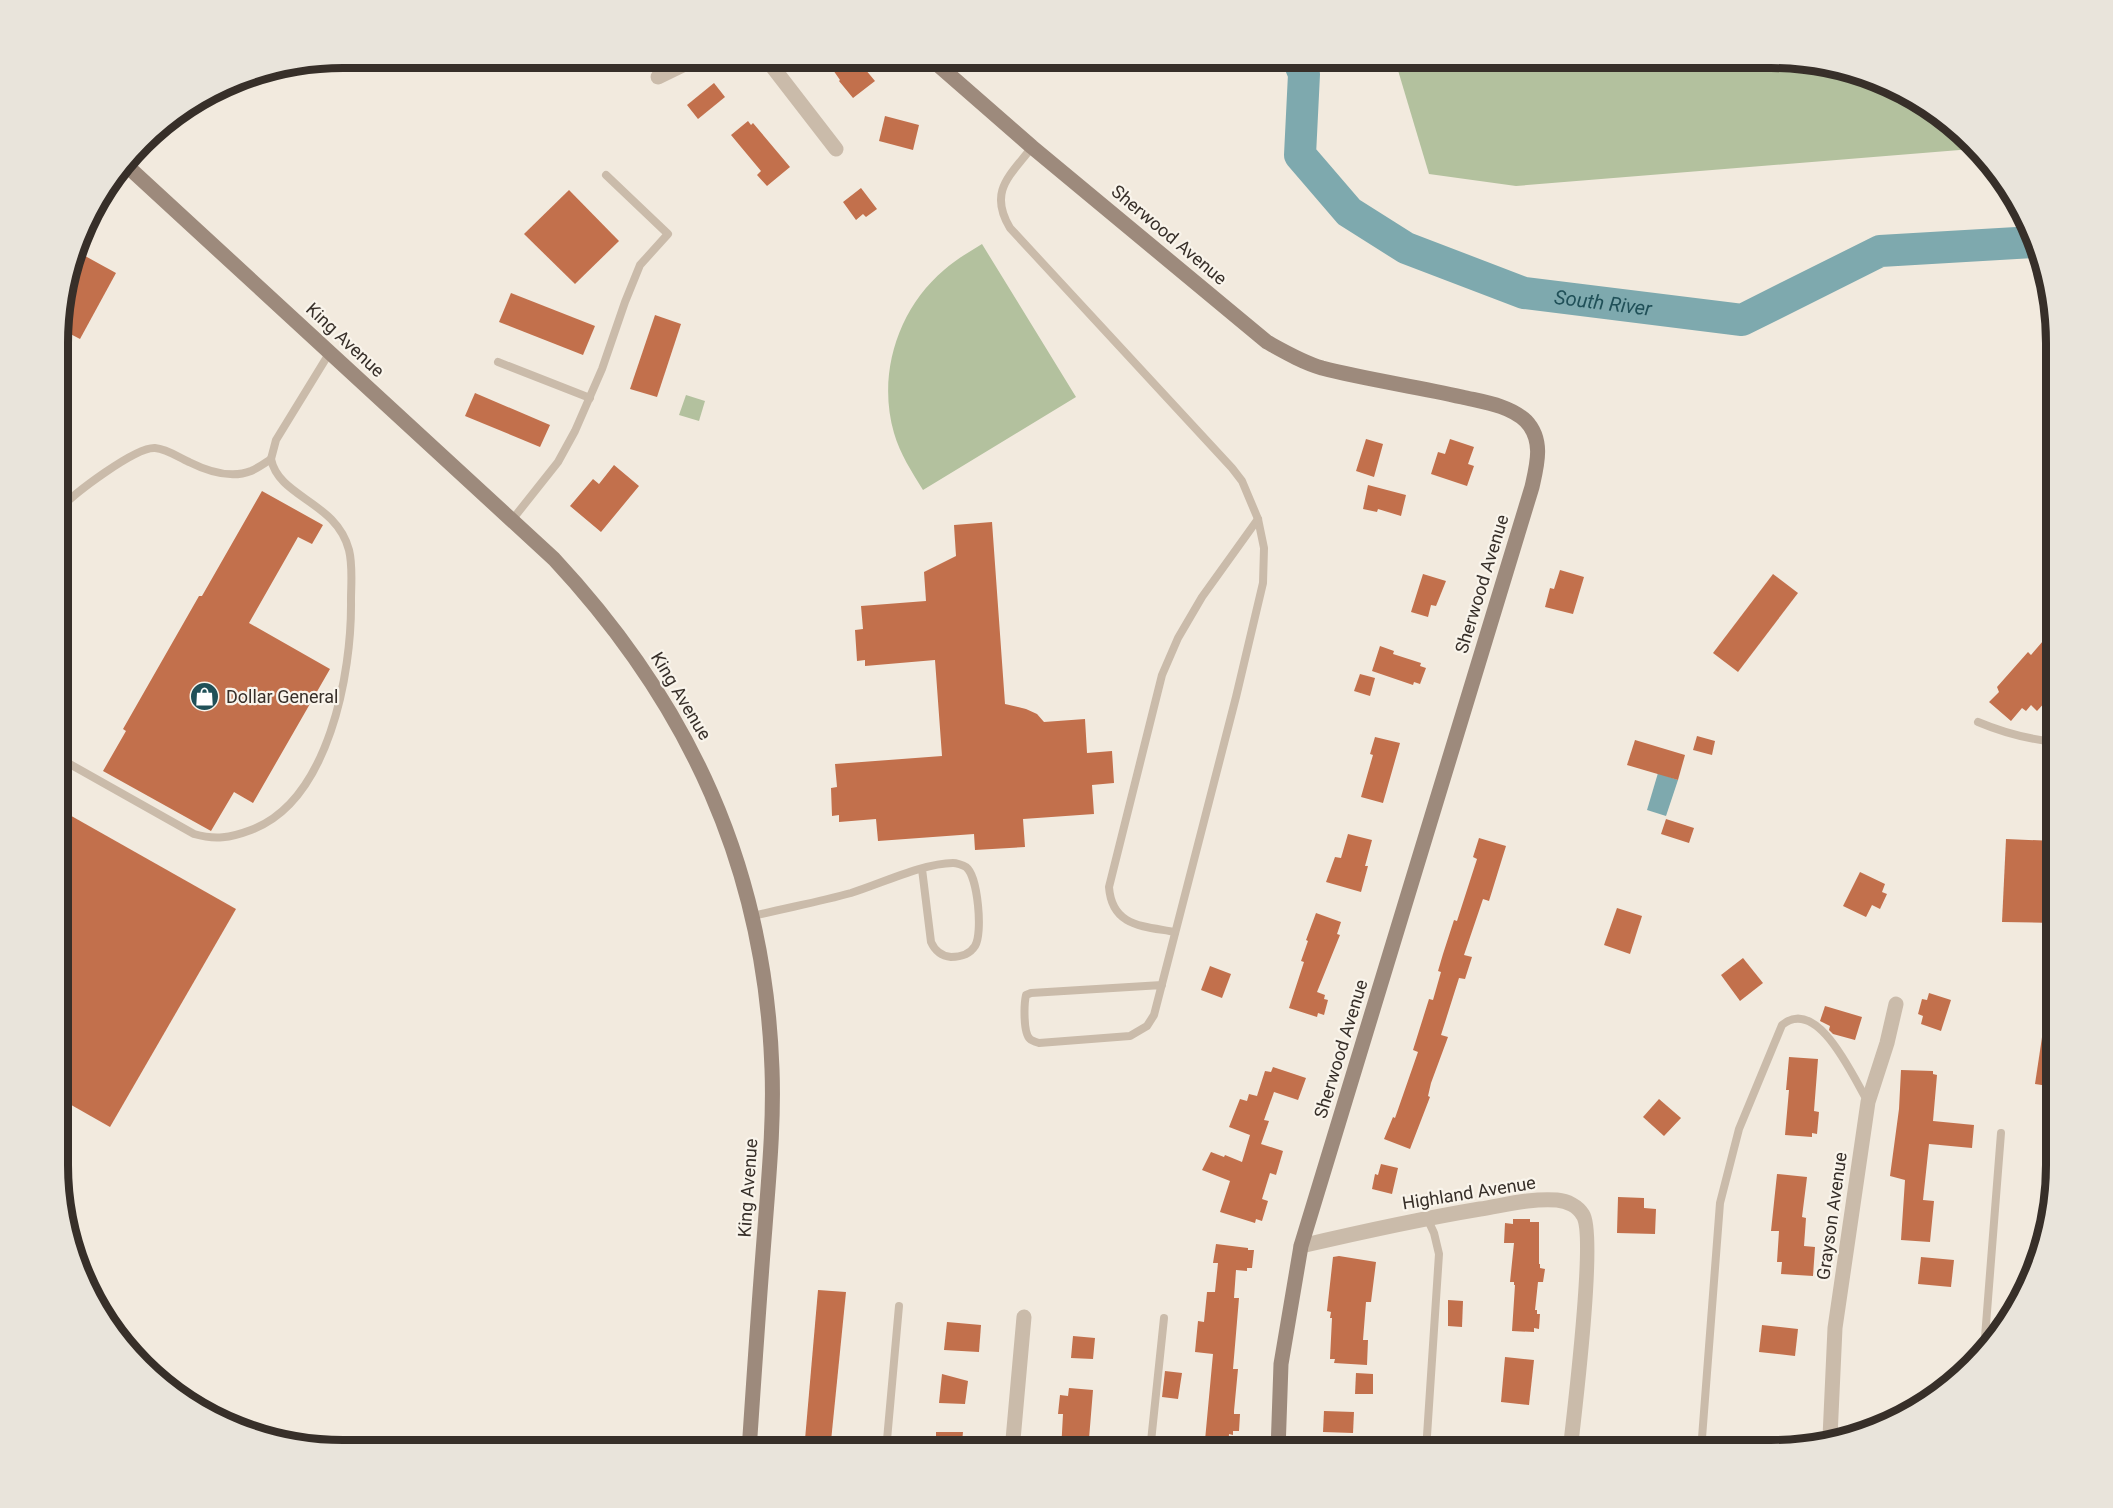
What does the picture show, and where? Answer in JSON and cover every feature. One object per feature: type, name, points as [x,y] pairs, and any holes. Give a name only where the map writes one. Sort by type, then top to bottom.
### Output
[{"type":"street","points":[[658,77],[676,68]]},
{"type":"street","points":[[773,68],[836,149]]},
{"type":"street","name":"Sherwood Avenue","points":[[941,68],[1267,342],[1295,358],[1321,367],[1494,405],[1511,411],[1531,428],[1537,442],[1538,458],[1532,487],[1301,1246],[1281,1364],[1278,1440]]},
{"type":"street","name":"King Avenue","points":[[130,168],[512,520],[578,585],[615,629],[648,675],[682,733],[708,784],[729,836],[753,916],[767,1009],[772,1069],[772,1122],[750,1440]]},
{"type":"street","name":"Grayson Avenue","points":[[1830,1434],[1835,1328],[1868,1102],[1884,1053],[1896,1004]]},
{"type":"street","name":"Highland Avenue","points":[[1301,1246],[1427,1218],[1521,1202],[1555,1200],[1565,1201],[1575,1206],[1583,1215],[1587,1226],[1586,1283],[1571,1440]]},
{"type":"street","points":[[1013,1440],[1024,1317]]},
{"type":"lane","points":[[1032,147],[1005,182],[1001,192],[1001,213],[1010,228],[1232,468],[1246,489],[1258,519],[1264,548],[1263,583],[1155,1015],[1147,1026],[1130,1036],[1039,1043],[1031,1041],[1025,1029],[1025,1000],[1026,995],[1031,993],[1162,985]]},
{"type":"lane","points":[[512,520],[558,462],[590,398],[640,265],[668,234],[606,175]]},
{"type":"lane","points":[[68,763],[194,834],[210,838],[236,836],[260,827],[278,815],[302,790],[330,732],[342,695],[348,664],[352,616],[351,568],[346,544],[334,522],[321,509],[277,476],[271,459],[276,440],[330,352]]},
{"type":"lane","points":[[498,362],[590,398]]},
{"type":"lane","points":[[68,501],[134,453],[146,448],[158,448],[220,474],[252,471],[271,459]]},
{"type":"lane","points":[[1175,932],[1132,923],[1121,917],[1113,907],[1109,887],[1162,675],[1178,638],[1202,597],[1258,519]]},
{"type":"lane","points":[[1978,722],[2002,732],[2046,741]]},
{"type":"lane","points":[[753,916],[851,893],[922,869],[955,863],[966,867],[975,884],[979,937],[975,947],[968,954],[956,957],[944,956],[935,950],[931,942],[922,869]]},
{"type":"lane","points":[[1702,1440],[1720,1203],[1739,1129],[1782,1025],[1788,1020],[1799,1018],[1809,1022],[1826,1036],[1846,1061],[1868,1102]]},
{"type":"lane","points":[[1985,1338],[2001,1133]]},
{"type":"lane","points":[[1427,1218],[1434,1233],[1439,1254],[1427,1440]]},
{"type":"lane","points":[[887,1440],[899,1306]]},
{"type":"lane","points":[[1151,1440],[1164,1318]]},
{"type":"green space","points":[[1397,68],[1789,68],[1807,70],[1842,77],[1876,88],[1908,104],[1938,124],[1966,149],[1516,186],[1429,174]]},
{"type":"green space","points":[[982,244],[1076,397],[923,490],[900,448],[889,411],[888,388],[895,344],[903,323],[928,286],[953,263]]},
{"type":"green space","points":[[686,395],[705,401],[699,421],[679,415]]},
{"type":"water","points":[[1658,773],[1678,780],[1666,816],[1647,810]]},
{"type":"building","points":[[832,68],[864,68],[875,81],[853,98]]},
{"type":"building","points":[[714,83],[725,97],[698,119],[687,105]]},
{"type":"building","points":[[885,116],[919,125],[913,150],[879,141]]},
{"type":"building","points":[[748,121],[751,125],[753,123],[790,167],[767,186],[757,175],[761,171],[731,135]]},
{"type":"building","points":[[861,188],[877,209],[866,217],[863,214],[856,220],[843,202]]},
{"type":"building","points":[[569,190],[619,241],[575,284],[524,234]]},
{"type":"building","points":[[82,254],[116,273],[80,339],[68,333],[68,324],[73,289]]},
{"type":"building","points":[[511,293],[595,326],[583,355],[499,322]]},
{"type":"building","points":[[655,315],[681,324],[657,397],[630,389]]},
{"type":"building","points":[[475,393],[550,425],[540,447],[465,416]]},
{"type":"building","points":[[1366,439],[1383,444],[1374,477],[1356,471]]},
{"type":"building","points":[[1450,439],[1474,447],[1468,464],[1474,466],[1467,486],[1431,474],[1438,452],[1445,454]]},
{"type":"building","points":[[614,465],[639,486],[601,532],[570,506],[593,479],[599,484]]},
{"type":"building","points":[[1368,485],[1406,495],[1401,516],[1378,509],[1377,512],[1363,509]]},
{"type":"building","points":[[262,491],[323,525],[312,544],[298,537],[249,623],[330,669],[253,803],[234,792],[211,831],[103,771],[126,731],[123,729]]},
{"type":"building","points":[[992,522],[1005,704],[1037,714],[1044,722],[1085,719],[1087,753],[1112,751],[1114,783],[1092,785],[1094,814],[1023,819],[1025,847],[975,850],[974,834],[878,841],[876,819],[839,822],[839,815],[832,816],[831,788],[837,787],[835,764],[942,756],[935,660],[865,666],[865,660],[857,661],[855,630],[863,629],[861,606],[926,601],[924,572],[956,556],[954,525]]},
{"type":"building","points":[[1560,570],[1584,577],[1573,614],[1545,607],[1550,588],[1554,589]]},
{"type":"building","points":[[1423,574],[1446,581],[1436,606],[1431,605],[1428,617],[1411,612]]},
{"type":"building","points":[[1773,574],[1798,593],[1738,672],[1713,653]]},
{"type":"building","points":[[2043,641],[2046,644],[2046,690],[2042,695],[2046,701],[2037,711],[2031,705],[2026,711],[2022,708],[2011,721],[1989,702],[1999,692],[1997,687],[2028,652],[2031,655]]},
{"type":"building","points":[[1380,646],[1394,651],[1393,654],[1421,663],[1420,666],[1426,668],[1420,684],[1414,682],[1413,685],[1372,671]]},
{"type":"building","points":[[1360,674],[1375,678],[1370,696],[1354,691]]},
{"type":"building","points":[[1697,736],[1715,741],[1712,755],[1693,750]]},
{"type":"building","points":[[1375,737],[1400,743],[1383,803],[1361,797],[1373,755],[1370,754]]},
{"type":"building","points":[[1635,740],[1685,755],[1678,780],[1627,765]]},
{"type":"building","points":[[68,814],[236,909],[110,1127],[68,1103]]},
{"type":"building","points":[[1666,819],[1694,828],[1689,843],[1661,834]]},
{"type":"building","points":[[1348,834],[1372,840],[1361,892],[1326,882],[1335,857],[1341,858]]},
{"type":"building","points":[[1479,838],[1506,846],[1489,901],[1483,899],[1464,955],[1472,957],[1465,979],[1459,978],[1441,1035],[1448,1037],[1431,1083],[1428,1096],[1430,1097],[1410,1149],[1384,1139],[1393,1117],[1395,1118],[1418,1052],[1413,1050],[1429,999],[1433,1000],[1441,972],[1438,971],[1443,954],[1454,920],[1457,921],[1477,859],[1473,857]]},
{"type":"building","points":[[2006,839],[2046,841],[2046,923],[2002,922]]},
{"type":"building","points":[[1860,872],[1885,884],[1882,892],[1887,894],[1880,909],[1872,905],[1866,917],[1843,906]]},
{"type":"building","points":[[1617,908],[1642,916],[1630,954],[1604,945]]},
{"type":"building","points":[[1316,913],[1341,922],[1337,934],[1340,935],[1317,992],[1325,995],[1324,999],[1328,1000],[1324,1015],[1318,1013],[1317,1017],[1289,1008],[1304,962],[1301,961],[1308,941],[1306,940]]},
{"type":"building","points":[[1743,958],[1763,983],[1740,1001],[1721,975]]},
{"type":"building","points":[[1210,966],[1231,974],[1222,998],[1201,990]]},
{"type":"building","points":[[1929,993],[1951,1000],[1941,1031],[1921,1024],[1923,1016],[1918,1014],[1922,999],[1927,1000]]},
{"type":"building","points":[[1825,1006],[1862,1017],[1855,1040],[1833,1034],[1829,1030],[1830,1026],[1820,1021]]},
{"type":"building","points":[[2046,1011],[2046,1086],[2035,1084]]},
{"type":"building","points":[[1789,1057],[1818,1059],[1814,1111],[1819,1112],[1817,1134],[1812,1133],[1812,1137],[1785,1135]]},
{"type":"building","points":[[1273,1067],[1306,1078],[1298,1100],[1274,1092],[1264,1120],[1269,1121],[1261,1144],[1283,1151],[1276,1175],[1270,1173],[1262,1199],[1268,1201],[1262,1221],[1256,1219],[1255,1223],[1220,1212],[1230,1181],[1202,1170],[1211,1152],[1242,1162],[1250,1135],[1229,1127],[1240,1099],[1247,1101],[1249,1094],[1257,1096],[1265,1071],[1271,1072]]},
{"type":"building","points":[[1901,1070],[1933,1071],[1933,1074],[1937,1075],[1933,1121],[1974,1125],[1972,1148],[1929,1144],[1923,1200],[1934,1201],[1930,1242],[1901,1240],[1905,1180],[1890,1176],[1899,1109]]},
{"type":"building","points":[[1659,1099],[1681,1118],[1664,1136],[1643,1117]]},
{"type":"building","points":[[1381,1164],[1398,1168],[1392,1194],[1372,1189],[1375,1174],[1378,1175]]},
{"type":"building","points":[[1777,1174],[1807,1177],[1802,1217],[1806,1218],[1804,1246],[1815,1247],[1813,1276],[1781,1274],[1782,1262],[1777,1262],[1779,1231],[1771,1231]]},
{"type":"building","points":[[1618,1197],[1644,1198],[1644,1208],[1656,1209],[1655,1234],[1617,1233]]},
{"type":"building","points":[[1513,1219],[1530,1219],[1530,1222],[1539,1222],[1539,1264],[1540,1268],[1545,1269],[1543,1282],[1538,1282],[1535,1310],[1537,1314],[1540,1314],[1539,1329],[1534,1328],[1534,1332],[1512,1331],[1515,1285],[1514,1282],[1510,1282],[1514,1243],[1504,1243],[1505,1223],[1513,1224]]},
{"type":"building","points":[[1216,1244],[1254,1250],[1252,1268],[1247,1268],[1247,1271],[1236,1270],[1234,1298],[1239,1298],[1233,1369],[1238,1369],[1234,1414],[1240,1414],[1239,1431],[1233,1431],[1233,1435],[1229,1434],[1229,1440],[1205,1440],[1213,1354],[1195,1352],[1198,1321],[1204,1322],[1207,1292],[1215,1292],[1218,1263],[1213,1263]]},
{"type":"building","points":[[1333,1257],[1376,1262],[1371,1302],[1366,1302],[1363,1340],[1368,1340],[1367,1365],[1334,1363],[1335,1359],[1330,1359],[1332,1318],[1330,1318],[1331,1312],[1327,1311]]},
{"type":"building","points":[[1921,1257],[1954,1260],[1951,1287],[1918,1284]]},
{"type":"building","points":[[818,1290],[846,1292],[831,1440],[805,1440]]},
{"type":"building","points":[[1448,1300],[1463,1301],[1462,1327],[1448,1326]]},
{"type":"building","points":[[947,1322],[981,1325],[979,1352],[944,1350]]},
{"type":"building","points":[[1762,1325],[1798,1329],[1795,1356],[1759,1352]]},
{"type":"building","points":[[1073,1336],[1095,1338],[1093,1359],[1071,1358]]},
{"type":"building","points":[[1505,1357],[1534,1360],[1529,1405],[1501,1402]]},
{"type":"building","points":[[1165,1371],[1182,1373],[1178,1399],[1162,1397]]},
{"type":"building","points":[[1356,1373],[1373,1374],[1373,1394],[1355,1394]]},
{"type":"building","points":[[942,1374],[968,1381],[965,1404],[939,1403]]},
{"type":"building","points":[[1069,1388],[1093,1390],[1089,1440],[1062,1440],[1063,1414],[1058,1414],[1060,1395],[1068,1396]]},
{"type":"building","points":[[1324,1411],[1354,1412],[1353,1433],[1323,1432]]},
{"type":"building","points":[[936,1432],[963,1432],[962,1440],[936,1440]]},
{"type":"waterway","name":"South River","points":[[1302,68],[1304,74],[1300,155],[1349,212],[1406,248],[1524,293],[1742,320],[1880,251],[2027,242]]},
{"type":"place","name":"Dollar General","points":[[205,697]]}]
